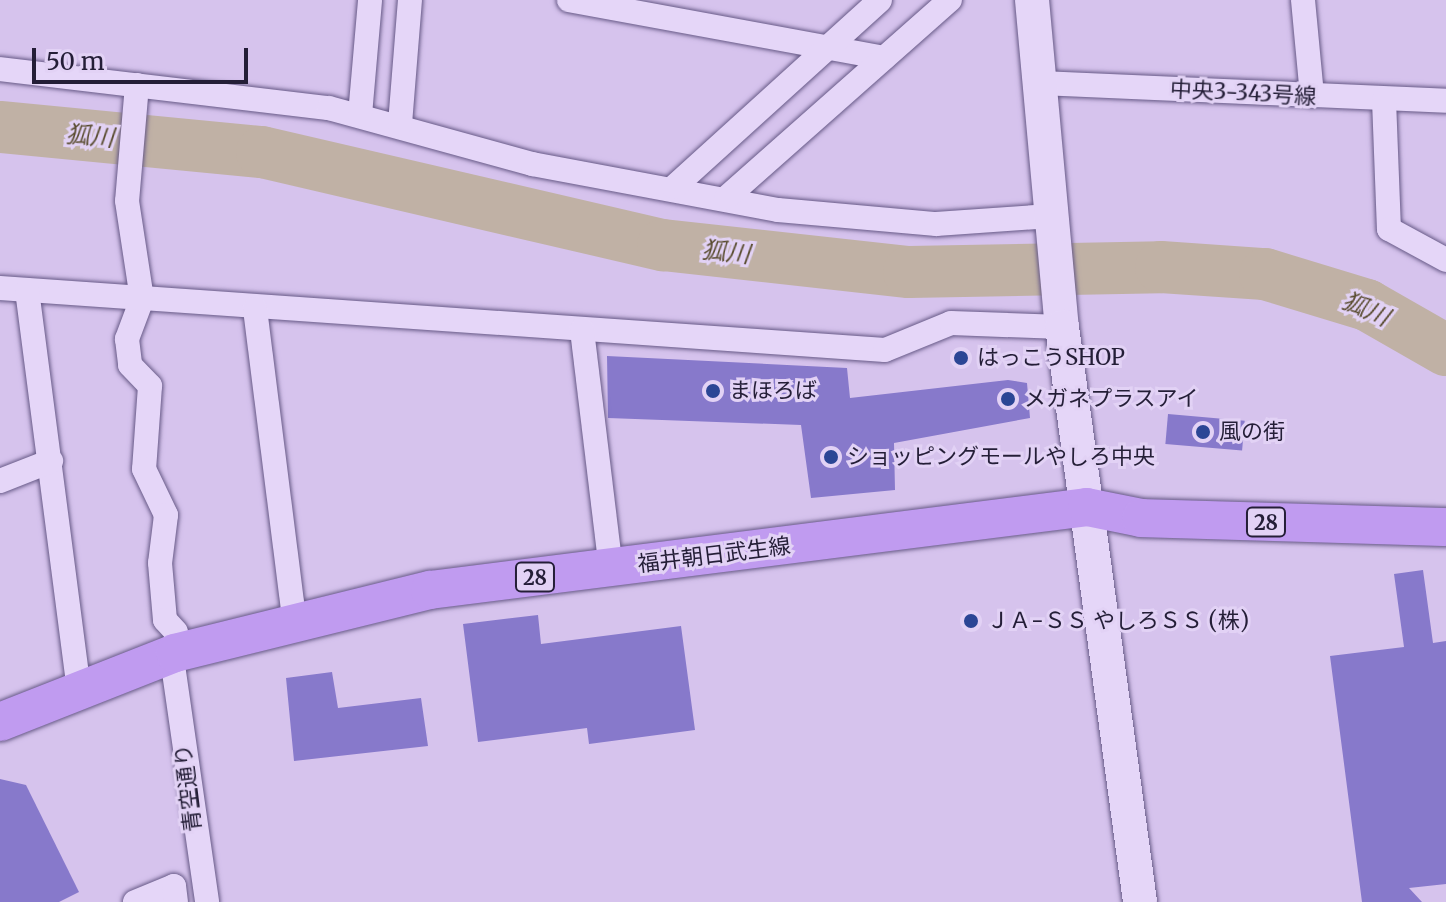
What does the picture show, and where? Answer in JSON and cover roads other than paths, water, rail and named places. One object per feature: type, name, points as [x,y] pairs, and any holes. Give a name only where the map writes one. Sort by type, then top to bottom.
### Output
[{"type":"main road","name":"福井朝日武生線","points":[[0,722],[79,688],[294,618],[430,590],[1087,507],[1141,518],[1446,527]]},
{"type":"street","points":[[360,115],[370,0]]},
{"type":"street","points":[[400,124],[410,0]]},
{"type":"street","points":[[569,0],[884,58]]},
{"type":"street","points":[[674,187],[880,0]]},
{"type":"street","points":[[726,198],[950,0]]},
{"type":"street","points":[[1032,0],[1060,310],[1140,902]]},
{"type":"street","points":[[1303,0],[1312,96]]},
{"type":"street","points":[[0,69],[136,90],[360,115],[532,164],[726,198],[922,224],[1051,220]]},
{"type":"street","name":"中央3-343号線","points":[[1041,83],[1446,101]]},
{"type":"street","points":[[136,90],[128,180],[142,299],[127,339],[130,365],[150,386],[144,469],[166,515],[165,620],[176,632]]},
{"type":"street","points":[[1384,100],[1389,229],[1446,260]]},
{"type":"street","points":[[0,288],[255,309],[885,350],[951,323],[1060,310]]},
{"type":"street","points":[[27,290],[79,688]]},
{"type":"street","points":[[255,309],[294,618]]},
{"type":"street","points":[[582,330],[611,568]]},
{"type":"street","points":[[0,481],[51,461]]},
{"type":"street","name":"青空通り","points":[[174,672],[207,902]]},
{"type":"street","points":[[135,902],[174,886],[176,902]]},
{"type":"waterway","name":"狐川","points":[[0,127],[262,152],[663,245],[909,272],[1161,267],[1265,274],[1367,305],[1446,350]]},
{"type":"place","name":"はっこうSHOP","points":[[961,358]]},
{"type":"place","name":"まほろば","points":[[713,391]]},
{"type":"place","name":"メガネプラスアイ","points":[[1008,399]]},
{"type":"place","name":"風の街","points":[[1203,432]]},
{"type":"place","name":"ショッピングモールやしろ中央","points":[[831,457]]},
{"type":"place","name":"ＪＡ-ＳＳ やしろＳＳ (株)","points":[[971,621]]}]
